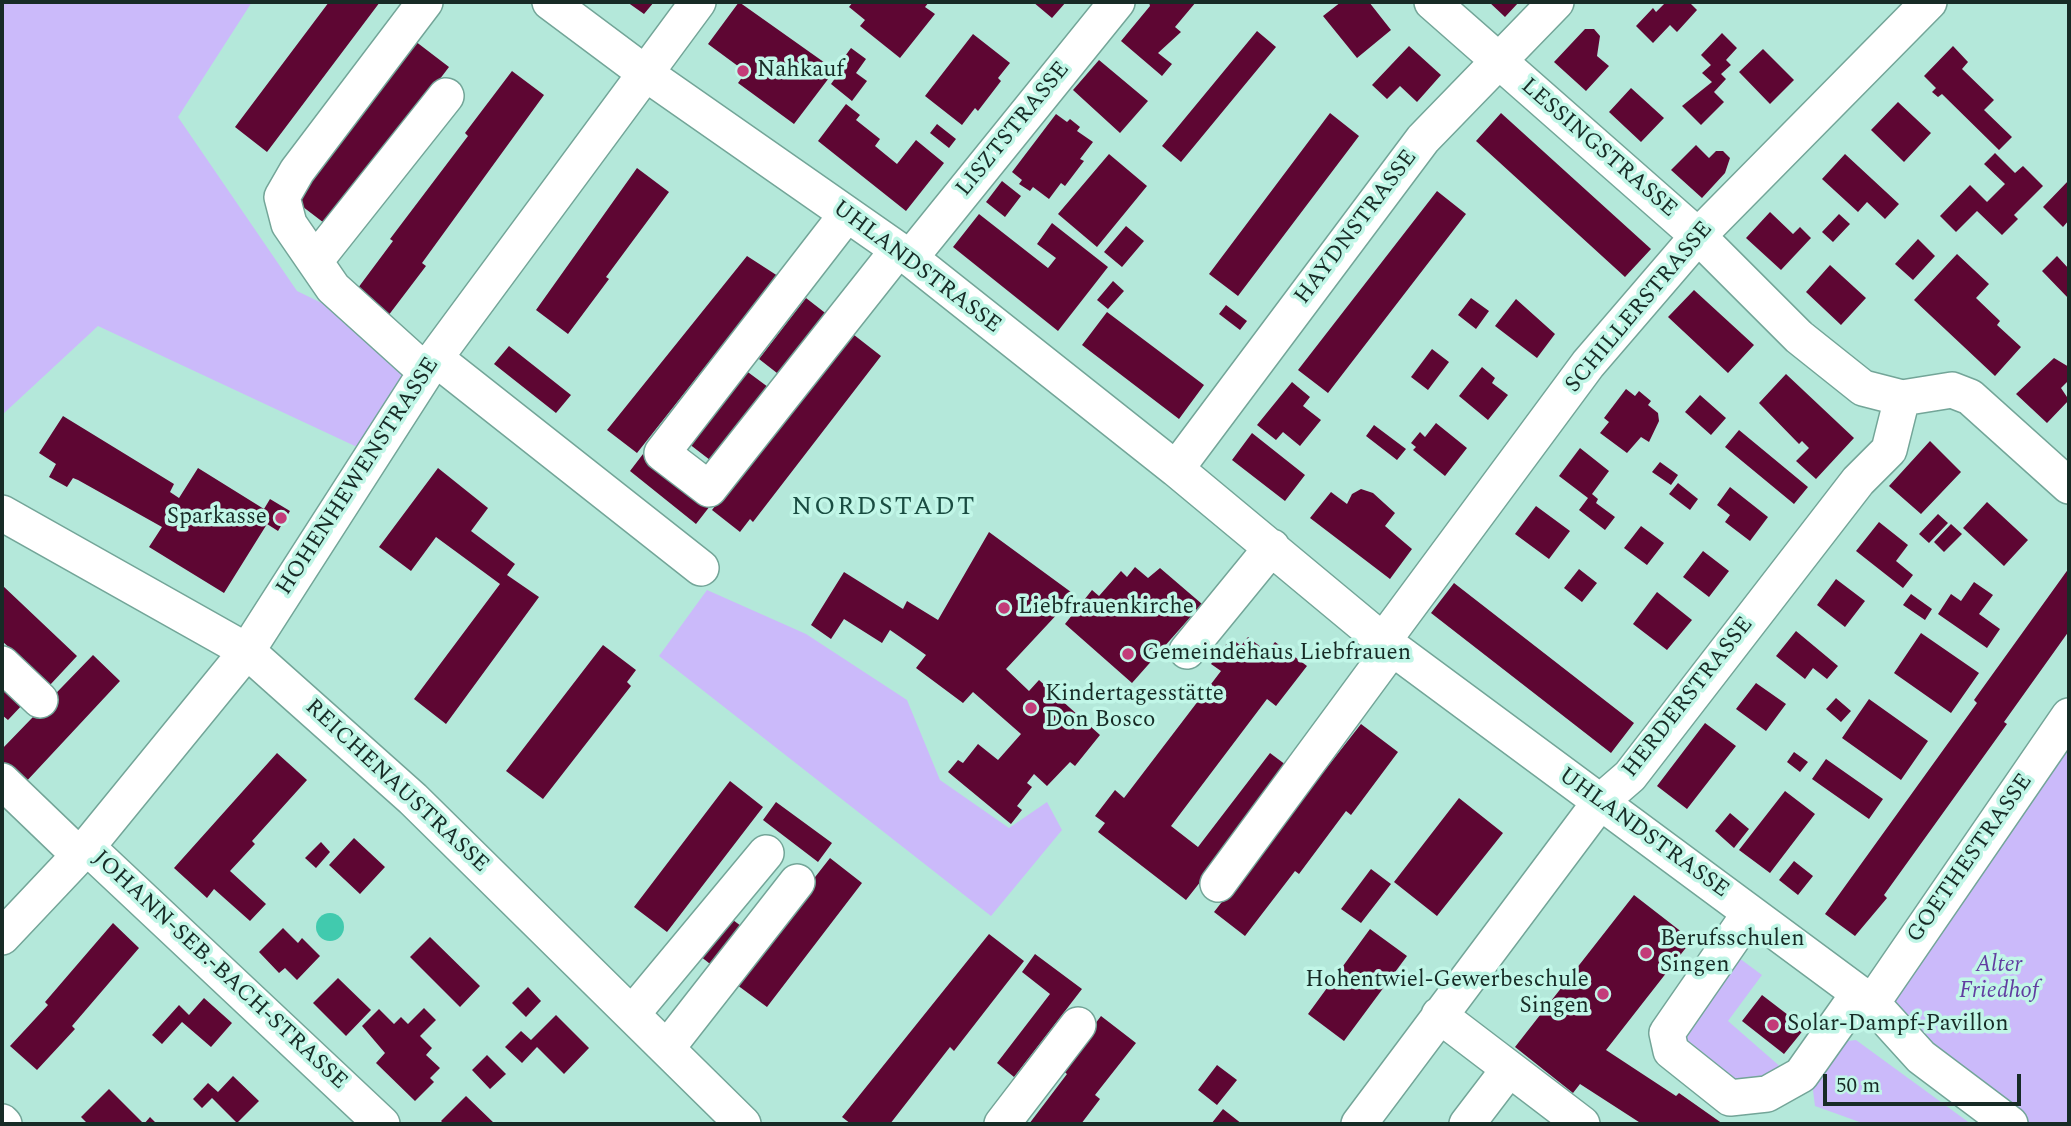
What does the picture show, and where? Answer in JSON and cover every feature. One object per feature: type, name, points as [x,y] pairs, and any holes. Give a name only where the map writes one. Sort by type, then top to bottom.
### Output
[{"type":"street","points":[[425,2],[297,171],[282,197],[289,224],[333,288],[430,365],[701,568]]},
{"type":"street","name":"HOHENHEWENSTRASSE","points":[[2,937],[83,851],[247,651],[430,365],[698,2]]},
{"type":"street","name":"LISZTSTRASSE","points":[[847,214],[662,453],[709,489],[1117,2]]},
{"type":"street","name":"LESSINGSTRASSE","points":[[1432,2],[1698,236],[1799,337],[1863,388],[1902,398],[1952,390],[1970,397],[2069,486]]},
{"type":"street","name":"HAYDNSTRASSE","points":[[1177,469],[1423,139],[1496,60],[1556,2]]},
{"type":"street","name":"SCHILLERSTRASSE","points":[[1218,884],[1588,364],[1698,236],[1929,2]]},
{"type":"street","name":"UHLANDSTRASSE","points":[[569,7],[645,73],[904,254],[1177,469],[1387,644],[1866,998],[1921,1057],[2010,1124]]},
{"type":"street","points":[[315,261],[446,96]]},
{"type":"street","name":"HERDERSTRASSE","points":[[1359,1124],[1600,802],[1630,776],[1858,481],[1889,450],[1902,398]]},
{"type":"street","name":"REICHENAUSTRASSE","points":[[2,513],[97,553],[247,651],[413,799],[743,1124]]},
{"type":"street","points":[[1187,651],[1272,547]]},
{"type":"street","points":[[2,664],[40,699]]},
{"type":"street","name":"GOETHESTRASSE","points":[[1750,913],[1667,1032],[1671,1051],[1730,1098],[1766,1094],[1801,1075],[1866,998],[2069,716]]},
{"type":"street","name":"JOHANN-SEB.-BACH-STRASSE","points":[[2,781],[83,851],[382,1124]]},
{"type":"street","points":[[632,1014],[766,853]]},
{"type":"street","points":[[667,1048],[797,882]]},
{"type":"street","points":[[1439,1015],[1569,1120]]},
{"type":"street","points":[[1002,1124],[1078,1025]]},
{"type":"street","points":[[1467,1124],[1509,1069]]},
{"type":"green space","points":[[2,2],[252,2],[178,117],[297,291],[435,358],[372,454],[98,326],[2,415]]},
{"type":"green space","points":[[707,590],[806,634],[907,700],[940,780],[1009,828],[1047,802],[1062,830],[991,916],[659,656]]},
{"type":"green space","name":"Alter Friedhof","points":[[2069,716],[2069,1124],[2021,1124],[1872,1003]]},
{"type":"green space","points":[[1731,952],[1762,975],[1728,1021],[1783,1069],[1740,1086],[1680,1041]]},
{"type":"green space","points":[[1856,1040],[1971,1124],[1865,1124],[1815,1106],[1811,1075],[1832,1043]]},
{"type":"shaded area","points":[[330,913],[340,917],[344,927],[340,937],[330,941],[320,937],[316,927],[320,917]]},
{"type":"building","points":[[329,2],[380,2],[267,152],[235,127]]},
{"type":"building","points":[[627,2],[654,2],[644,14]]},
{"type":"building","points":[[739,2],[835,70],[794,124],[738,83],[746,72],[708,44]]},
{"type":"building","points":[[853,2],[929,2],[925,7],[935,14],[900,58],[860,26],[865,20],[849,7]]},
{"type":"building","points":[[1033,2],[1066,2],[1052,18]]},
{"type":"building","points":[[1149,2],[1196,2],[1175,27],[1181,32],[1158,53],[1172,64],[1162,76],[1121,41],[1150,6]]},
{"type":"building","points":[[1341,2],[1369,2],[1391,30],[1357,58],[1323,16]]},
{"type":"building","points":[[1489,2],[1519,2],[1505,17]]},
{"type":"building","points":[[1666,2],[1689,2],[1697,10],[1677,32],[1670,25],[1653,43],[1636,26],[1653,8],[1656,12]]},
{"type":"building","points":[[1585,29],[1594,29],[1600,36],[1597,56],[1609,66],[1586,91],[1554,62]]},
{"type":"building","points":[[1257,31],[1276,47],[1181,162],[1162,146]]},
{"type":"building","points":[[1722,33],[1737,48],[1726,60],[1731,65],[1721,74],[1726,79],[1714,92],[1724,102],[1701,125],[1682,106],[1712,82],[1702,73],[1711,65],[1701,55]]},
{"type":"building","points":[[973,34],[1010,63],[998,78],[1001,81],[978,111],[975,108],[962,125],[925,96]]},
{"type":"building","points":[[415,41],[449,67],[328,226],[294,200]]},
{"type":"building","points":[[1409,46],[1441,75],[1417,102],[1400,86],[1387,99],[1372,85]]},
{"type":"building","points":[[1953,46],[1968,62],[1962,69],[1994,100],[1984,110],[2012,137],[1999,150],[1942,94],[1938,97],[1932,92],[1936,88],[1924,76]]},
{"type":"building","points":[[851,48],[866,59],[856,73],[867,81],[852,101],[831,84],[841,70],[837,67]]},
{"type":"building","points":[[1763,49],[1794,80],[1770,104],[1739,72]]},
{"type":"building","points":[[1099,60],[1148,101],[1120,133],[1073,90]]},
{"type":"building","points":[[512,71],[544,95],[422,263],[426,266],[388,316],[355,292],[393,241],[390,239],[468,136],[465,133]]},
{"type":"building","points":[[1631,88],[1664,118],[1641,142],[1609,112]]},
{"type":"building","points":[[1898,102],[1931,133],[1904,162],[1871,130]]},
{"type":"building","points":[[846,104],[860,115],[856,120],[880,139],[875,146],[897,164],[916,140],[944,163],[906,211],[818,141]]},
{"type":"building","points":[[1330,113],[1359,136],[1238,296],[1209,274]]},
{"type":"building","points":[[1501,113],[1651,249],[1625,277],[1476,141]]},
{"type":"building","points":[[1056,114],[1067,122],[1070,119],[1080,127],[1077,131],[1093,142],[1080,159],[1084,161],[1065,186],[1061,183],[1049,199],[1033,187],[1030,191],[1019,184],[1022,180],[1012,172]]},
{"type":"building","points":[[937,124],[956,139],[949,148],[930,133]]},
{"type":"building","points":[[1696,145],[1709,158],[1716,151],[1723,151],[1730,158],[1725,173],[1702,198],[1671,170]]},
{"type":"building","points":[[1995,153],[2015,173],[2023,166],[2043,186],[2014,215],[2018,219],[2002,235],[1977,211],[1956,232],[1940,216],[1970,185],[1987,202],[2005,184],[1984,164]]},
{"type":"building","points":[[1109,154],[1147,186],[1097,247],[1058,214]]},
{"type":"building","points":[[1845,154],[1899,204],[1885,219],[1867,202],[1858,212],[1822,179]]},
{"type":"building","points":[[637,168],[669,192],[568,334],[536,310]]},
{"type":"building","points":[[2069,180],[2069,220],[2063,227],[2043,207]]},
{"type":"building","points":[[1002,181],[1021,196],[1005,217],[986,202]]},
{"type":"building","points":[[1437,191],[1466,214],[1328,393],[1298,370]]},
{"type":"building","points":[[1770,212],[1793,234],[1800,227],[1811,238],[1781,270],[1746,238]]},
{"type":"building","points":[[979,214],[1048,268],[1056,258],[1037,244],[1052,223],[1108,267],[1058,331],[953,247]]},
{"type":"building","points":[[1839,214],[1850,224],[1833,242],[1822,232]]},
{"type":"building","points":[[1126,226],[1144,241],[1122,267],[1104,252]]},
{"type":"building","points":[[1918,239],[1935,256],[1913,280],[1895,264]]},
{"type":"building","points":[[1957,254],[1989,284],[1976,298],[2000,321],[1997,325],[2021,347],[1995,376],[1914,300]]},
{"type":"building","points":[[747,256],[781,278],[731,341],[727,339],[637,453],[607,430]]},
{"type":"building","points":[[2057,256],[2069,269],[2069,299],[2042,271]]},
{"type":"building","points":[[1830,265],[1866,298],[1841,325],[1806,292]]},
{"type":"building","points":[[1113,281],[1124,291],[1108,309],[1097,300]]},
{"type":"building","points":[[1694,290],[1754,345],[1728,373],[1668,317]]},
{"type":"building","points":[[806,298],[833,319],[786,380],[759,359]]},
{"type":"building","points":[[1471,298],[1489,311],[1476,329],[1458,315]]},
{"type":"building","points":[[1516,299],[1555,334],[1537,358],[1495,326]]},
{"type":"building","points":[[1226,305],[1247,321],[1240,330],[1219,314]]},
{"type":"building","points":[[1107,312],[1204,385],[1179,419],[1082,345]]},
{"type":"building","points":[[849,331],[881,356],[753,522],[750,519],[740,532],[712,510]]},
{"type":"building","points":[[509,346],[571,395],[556,413],[494,364]]},
{"type":"building","points":[[1432,349],[1449,362],[1428,390],[1411,377]]},
{"type":"building","points":[[2054,358],[2069,367],[2069,380],[2061,388],[2069,400],[2047,423],[2016,394]]},
{"type":"building","points":[[741,367],[768,387],[710,460],[684,440]]},
{"type":"building","points":[[1482,367],[1495,378],[1492,383],[1508,395],[1488,420],[1459,396]]},
{"type":"building","points":[[1786,374],[1854,438],[1816,479],[1796,461],[1809,448],[1802,441],[1799,444],[1759,403]]},
{"type":"building","points":[[1292,382],[1310,397],[1303,406],[1321,420],[1300,446],[1283,432],[1276,440],[1257,425]]},
{"type":"building","points":[[1626,389],[1635,396],[1639,391],[1651,401],[1648,405],[1658,413],[1659,421],[1649,442],[1641,437],[1627,453],[1600,433],[1609,422],[1604,418]]},
{"type":"building","points":[[1700,395],[1726,418],[1711,435],[1685,412]]},
{"type":"building","points":[[63,416],[174,484],[170,492],[179,498],[198,468],[264,509],[270,499],[290,511],[278,531],[267,524],[224,593],[149,547],[162,527],[78,480],[73,478],[67,487],[49,477],[56,464],[39,453]]},
{"type":"building","points":[[1436,423],[1467,448],[1445,476],[1413,450],[1416,447],[1411,443],[1420,432],[1425,437]]},
{"type":"building","points":[[1374,425],[1406,449],[1397,460],[1366,436]]},
{"type":"building","points":[[1739,430],[1808,487],[1794,504],[1725,447]]},
{"type":"building","points":[[1252,433],[1305,475],[1285,501],[1232,460]]},
{"type":"building","points":[[1930,441],[1961,472],[1921,514],[1889,486]]},
{"type":"building","points":[[1580,448],[1609,471],[1592,494],[1598,499],[1596,503],[1615,517],[1605,530],[1579,510],[1588,498],[1559,476]]},
{"type":"building","points":[[643,454],[710,506],[696,524],[630,471]]},
{"type":"building","points":[[1660,462],[1678,475],[1671,485],[1652,472]]},
{"type":"building","points":[[438,468],[488,508],[471,531],[515,564],[507,575],[539,597],[446,724],[414,699],[500,584],[436,537],[411,571],[379,547]]},
{"type":"building","points":[[1678,483],[1698,499],[1690,510],[1669,494]]},
{"type":"building","points":[[1730,487],[1768,517],[1750,541],[1725,522],[1730,515],[1717,505]]},
{"type":"building","points":[[1361,489],[1373,493],[1395,513],[1385,526],[1412,549],[1390,579],[1310,518],[1331,492],[1347,504],[1352,494]]},
{"type":"building","points":[[1987,502],[2028,540],[2004,566],[1963,528]]},
{"type":"building","points":[[1536,506],[1570,531],[1549,559],[1515,534]]},
{"type":"building","points":[[1938,514],[1948,523],[1929,543],[1919,534]]},
{"type":"building","points":[[1879,522],[1908,545],[1896,561],[1913,575],[1903,588],[1856,551]]},
{"type":"building","points":[[1951,524],[1962,534],[1944,552],[1934,542]]},
{"type":"building","points":[[1641,526],[1664,543],[1647,565],[1624,548]]},
{"type":"building","points":[[989,532],[1075,595],[1006,669],[1029,691],[1039,680],[1100,735],[1075,766],[1070,762],[1047,786],[1034,774],[1027,783],[1032,787],[1017,806],[1022,810],[1011,824],[948,772],[958,760],[963,763],[978,744],[998,760],[1021,734],[973,692],[963,703],[916,668],[926,655],[890,630],[882,643],[844,619],[831,639],[811,625],[844,572],[903,609],[907,601],[938,620]]},
{"type":"building","points":[[1703,551],[1729,571],[1709,597],[1683,577]]},
{"type":"building","name":"Gemeindehaus Liebfrauen","points":[[1135,567],[1148,578],[1160,568],[1202,604],[1132,683],[1065,624],[1092,590],[1099,596],[1121,571],[1127,577]]},
{"type":"building","points":[[2069,568],[2069,631],[2004,722],[2007,724],[1884,895],[1887,898],[1855,936],[1825,914],[1977,703],[1974,700]]},
{"type":"building","points":[[1579,569],[1597,583],[1582,602],[1564,588]]},
{"type":"building","points":[[1836,579],[1865,601],[1845,627],[1817,605]]},
{"type":"building","points":[[1974,582],[1993,595],[1979,614],[2000,629],[1987,648],[1938,614],[1951,594],[1961,601]]},
{"type":"building","points":[[1454,583],[1634,723],[1611,753],[1431,613]]},
{"type":"building","points":[[2,585],[77,656],[50,685],[2,641]]},
{"type":"building","points":[[1657,592],[1692,620],[1667,650],[1633,624]]},
{"type":"building","points":[[1911,594],[1932,609],[1925,620],[1903,605]]},
{"type":"building","points":[[1796,631],[1838,666],[1827,679],[1813,668],[1805,679],[1776,656]]},
{"type":"building","points":[[1921,633],[1979,673],[1951,713],[1894,673]]},
{"type":"building","points":[[1248,637],[1267,652],[1275,642],[1307,666],[1276,706],[1267,699],[1171,826],[1198,847],[1270,753],[1290,768],[1186,900],[1098,832],[1105,823],[1095,816],[1115,790],[1124,798],[1221,671],[1211,664],[1231,638],[1241,646]]},
{"type":"building","points":[[603,645],[636,670],[627,682],[631,686],[543,799],[506,771]]},
{"type":"building","points":[[93,655],[120,681],[23,785],[2,764],[2,749]]},
{"type":"building","points":[[2,683],[24,703],[8,720],[2,715]]},
{"type":"building","points":[[1756,683],[1786,704],[1766,731],[1736,709]]},
{"type":"building","points":[[1836,698],[1851,711],[1841,722],[1826,709]]},
{"type":"building","points":[[1869,699],[1928,741],[1901,780],[1842,738]]},
{"type":"building","points":[[1705,723],[1736,746],[1687,809],[1657,786]]},
{"type":"building","points":[[1361,724],[1398,752],[1351,815],[1346,811],[1299,874],[1295,871],[1245,936],[1214,912]]},
{"type":"building","points":[[1794,752],[1808,762],[1800,772],[1787,762]]},
{"type":"building","points":[[277,753],[307,780],[252,841],[255,844],[230,871],[266,904],[250,921],[214,889],[207,898],[174,868]]},
{"type":"building","points":[[1826,759],[1883,799],[1869,819],[1812,779]]},
{"type":"building","points":[[730,781],[763,807],[667,932],[634,907]]},
{"type":"building","points":[[1785,791],[1815,814],[1770,873],[1739,850]]},
{"type":"building","points":[[1459,798],[1503,833],[1437,916],[1394,882]]},
{"type":"building","points":[[776,802],[832,843],[818,862],[763,820]]},
{"type":"building","points":[[1730,813],[1749,829],[1734,848],[1715,831]]},
{"type":"building","points":[[354,838],[385,867],[360,894],[329,865]]},
{"type":"building","points":[[321,842],[330,852],[316,868],[305,858]]},
{"type":"building","points":[[830,858],[862,883],[767,1007],[733,982]]},
{"type":"building","points":[[1794,861],[1813,876],[1798,895],[1779,880]]},
{"type":"building","points":[[1371,869],[1391,884],[1361,923],[1341,909]]},
{"type":"building","name":"Hohentwiel-Gewerbeschule Singen","points":[[1634,895],[1692,940],[1606,1050],[1676,1096],[1679,1093],[1723,1124],[1642,1124],[1580,1084],[1573,1093],[1515,1047]]},
{"type":"building","points":[[729,917],[749,932],[719,971],[700,956]]},
{"type":"building","points":[[113,923],[139,948],[72,1026],[75,1029],[37,1070],[10,1046],[48,1005],[45,1002]]},
{"type":"building","points":[[283,928],[298,943],[302,938],[320,956],[297,980],[285,968],[279,973],[259,952]]},
{"type":"building","points":[[1370,929],[1407,956],[1344,1041],[1308,1014]]},
{"type":"building","points":[[989,934],[1024,961],[954,1051],[950,1047],[890,1124],[851,1124],[842,1117]]},
{"type":"building","points":[[430,937],[480,986],[460,1007],[410,957]]},
{"type":"building","points":[[1035,954],[1082,989],[1014,1077],[997,1063],[1050,994],[1022,972]]},
{"type":"building","points":[[338,978],[371,1010],[346,1036],[313,1003]]},
{"type":"building","points":[[528,987],[541,1001],[526,1017],[512,1003]]},
{"type":"building","name":"Solar-Dampf-Pavillon","points":[[1762,995],[1805,1028],[1784,1054],[1742,1021]]},
{"type":"building","points":[[204,998],[232,1023],[211,1047],[182,1022],[162,1044],[152,1035],[179,1005],[189,1015]]},
{"type":"building","points":[[424,1008],[436,1020],[420,1036],[432,1048],[426,1055],[440,1068],[430,1078],[434,1082],[415,1101],[376,1063],[385,1053],[362,1026],[379,1009],[394,1024],[401,1017],[408,1024]]},
{"type":"building","points":[[556,1015],[589,1048],[564,1074],[537,1047],[522,1063],[505,1047],[521,1031],[531,1040]]},
{"type":"building","points":[[1101,1016],[1136,1043],[1095,1095],[1100,1099],[1081,1124],[1029,1124],[1067,1074],[1061,1069]]},
{"type":"building","points":[[487,1055],[506,1074],[490,1089],[472,1070]]},
{"type":"building","points":[[1217,1065],[1237,1080],[1217,1105],[1198,1090]]},
{"type":"building","points":[[233,1076],[259,1101],[237,1123],[212,1098],[202,1108],[193,1099],[208,1083],[218,1092]]},
{"type":"building","points":[[109,1089],[144,1124],[88,1124],[81,1117]]},
{"type":"building","points":[[466,1096],[495,1124],[444,1124],[441,1121]]},
{"type":"building","points":[[1223,1109],[1242,1124],[1211,1124]]},
{"type":"building","points":[[150,1117],[157,1124],[144,1124]]},
{"type":"place","name":"Nahkauf","points":[[743,71]]},
{"type":"place","name":"Sparkasse","points":[[281,518]]},
{"type":"place","name":"Liebfrauenkirche","points":[[1004,608]]},
{"type":"place","name":"Gemeindehaus Liebfrauen","points":[[1128,654]]},
{"type":"place","name":"Kindertagesstätte Don Bosco","points":[[1031,708]]},
{"type":"place","name":"Berufsschulen Singen","points":[[1646,953]]},
{"type":"place","name":"Hohentwiel-Gewerbeschule Singen","points":[[1603,994]]},
{"type":"place","name":"Solar-Dampf-Pavillon","points":[[1773,1025]]},
{"type":"district","name":"NORDSTADT","points":[[884,509]]}]
